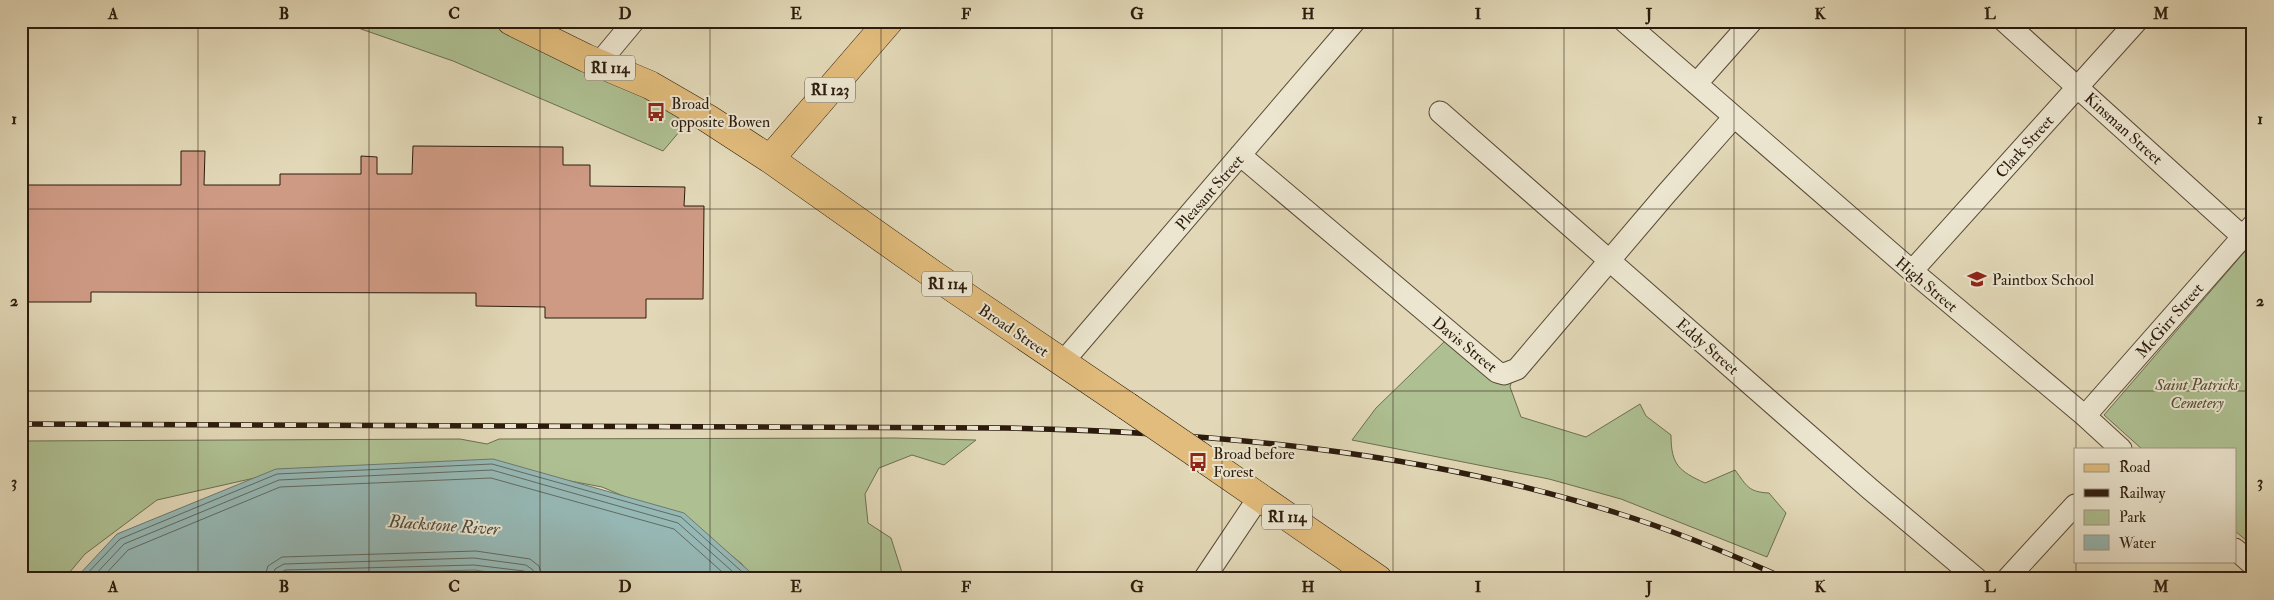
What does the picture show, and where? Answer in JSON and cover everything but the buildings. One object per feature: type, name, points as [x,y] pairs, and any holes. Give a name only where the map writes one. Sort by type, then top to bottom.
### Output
[{"type":"main road","name":"Broad Street","points":[[511,21],[666,93],[770,159],[1062,363],[1378,579]]},
{"type":"main road","name":"RI 123","points":[[770,159],[889,21]]},
{"type":"street","points":[[599,63],[634,21]]},
{"type":"street","name":"Pleasant Street","points":[[1062,363],[1355,21]]},
{"type":"street","name":"High Street","points":[[1624,21],[1912,271],[2085,416],[2120,448]]},
{"type":"street","points":[[1697,83],[1752,21]]},
{"type":"street","name":"Kinsman Street","points":[[2004,21],[2248,231]]},
{"type":"street","name":"Clark Street","points":[[1912,271],[2137,21]]},
{"type":"street","name":"Eddy Street","points":[[1440,112],[1870,489],[1977,579]]},
{"type":"street","name":"Davis Street","points":[[1240,155],[1497,372],[1504,374],[1517,369],[1734,117]]},
{"type":"street","name":"McGirr Street","points":[[2085,416],[2248,231]]},
{"type":"street","points":[[1204,579],[1259,497]]},
{"type":"street","points":[[2007,579],[2074,506]]},
{"type":"street","points":[[2236,550],[2253,565]]},
{"type":"green space","points":[[338,21],[500,21],[691,118],[663,151],[453,61]]},
{"type":"green space","name":"Saint Patricks Cemetery","points":[[2253,242],[2253,546],[2236,532],[2236,448],[2141,448],[2104,415]]},
{"type":"green space","points":[[1445,341],[1513,376],[1510,387],[1521,417],[1586,437],[1640,404],[1646,416],[1671,435],[1671,445],[1675,460],[1678,466],[1689,475],[1705,483],[1735,470],[1752,490],[1769,493],[1786,513],[1767,557],[1621,499],[1549,479],[1352,440],[1376,408]]},
{"type":"green space","points":[[896,438],[976,440],[944,465],[912,455],[879,468],[865,494],[868,523],[891,538],[904,579],[750,579],[742,564],[711,539],[661,512],[602,487],[533,474],[268,475],[157,500],[85,554],[64,579],[21,579],[21,441],[460,439],[487,444],[499,439]]},
{"type":"green space","points":[[503,560],[490,579],[246,579],[264,568]]},
{"type":"water","name":"Blackstone River","points":[[493,459],[684,513],[758,579],[541,579],[474,570],[285,575],[280,579],[75,579],[117,534],[276,469]]},
{"type":"railway","points":[[21,424],[1006,428],[1083,430],[1238,440],[1392,460],[1468,474],[1543,492],[1660,527],[1786,579]]},
{"type":"place","name":"Broad opposite Bowen","points":[[656,112]]},
{"type":"place","name":"Paintbox School","points":[[1977,279]]},
{"type":"place","name":"Broad before Forest","points":[[1198,462]]}]
